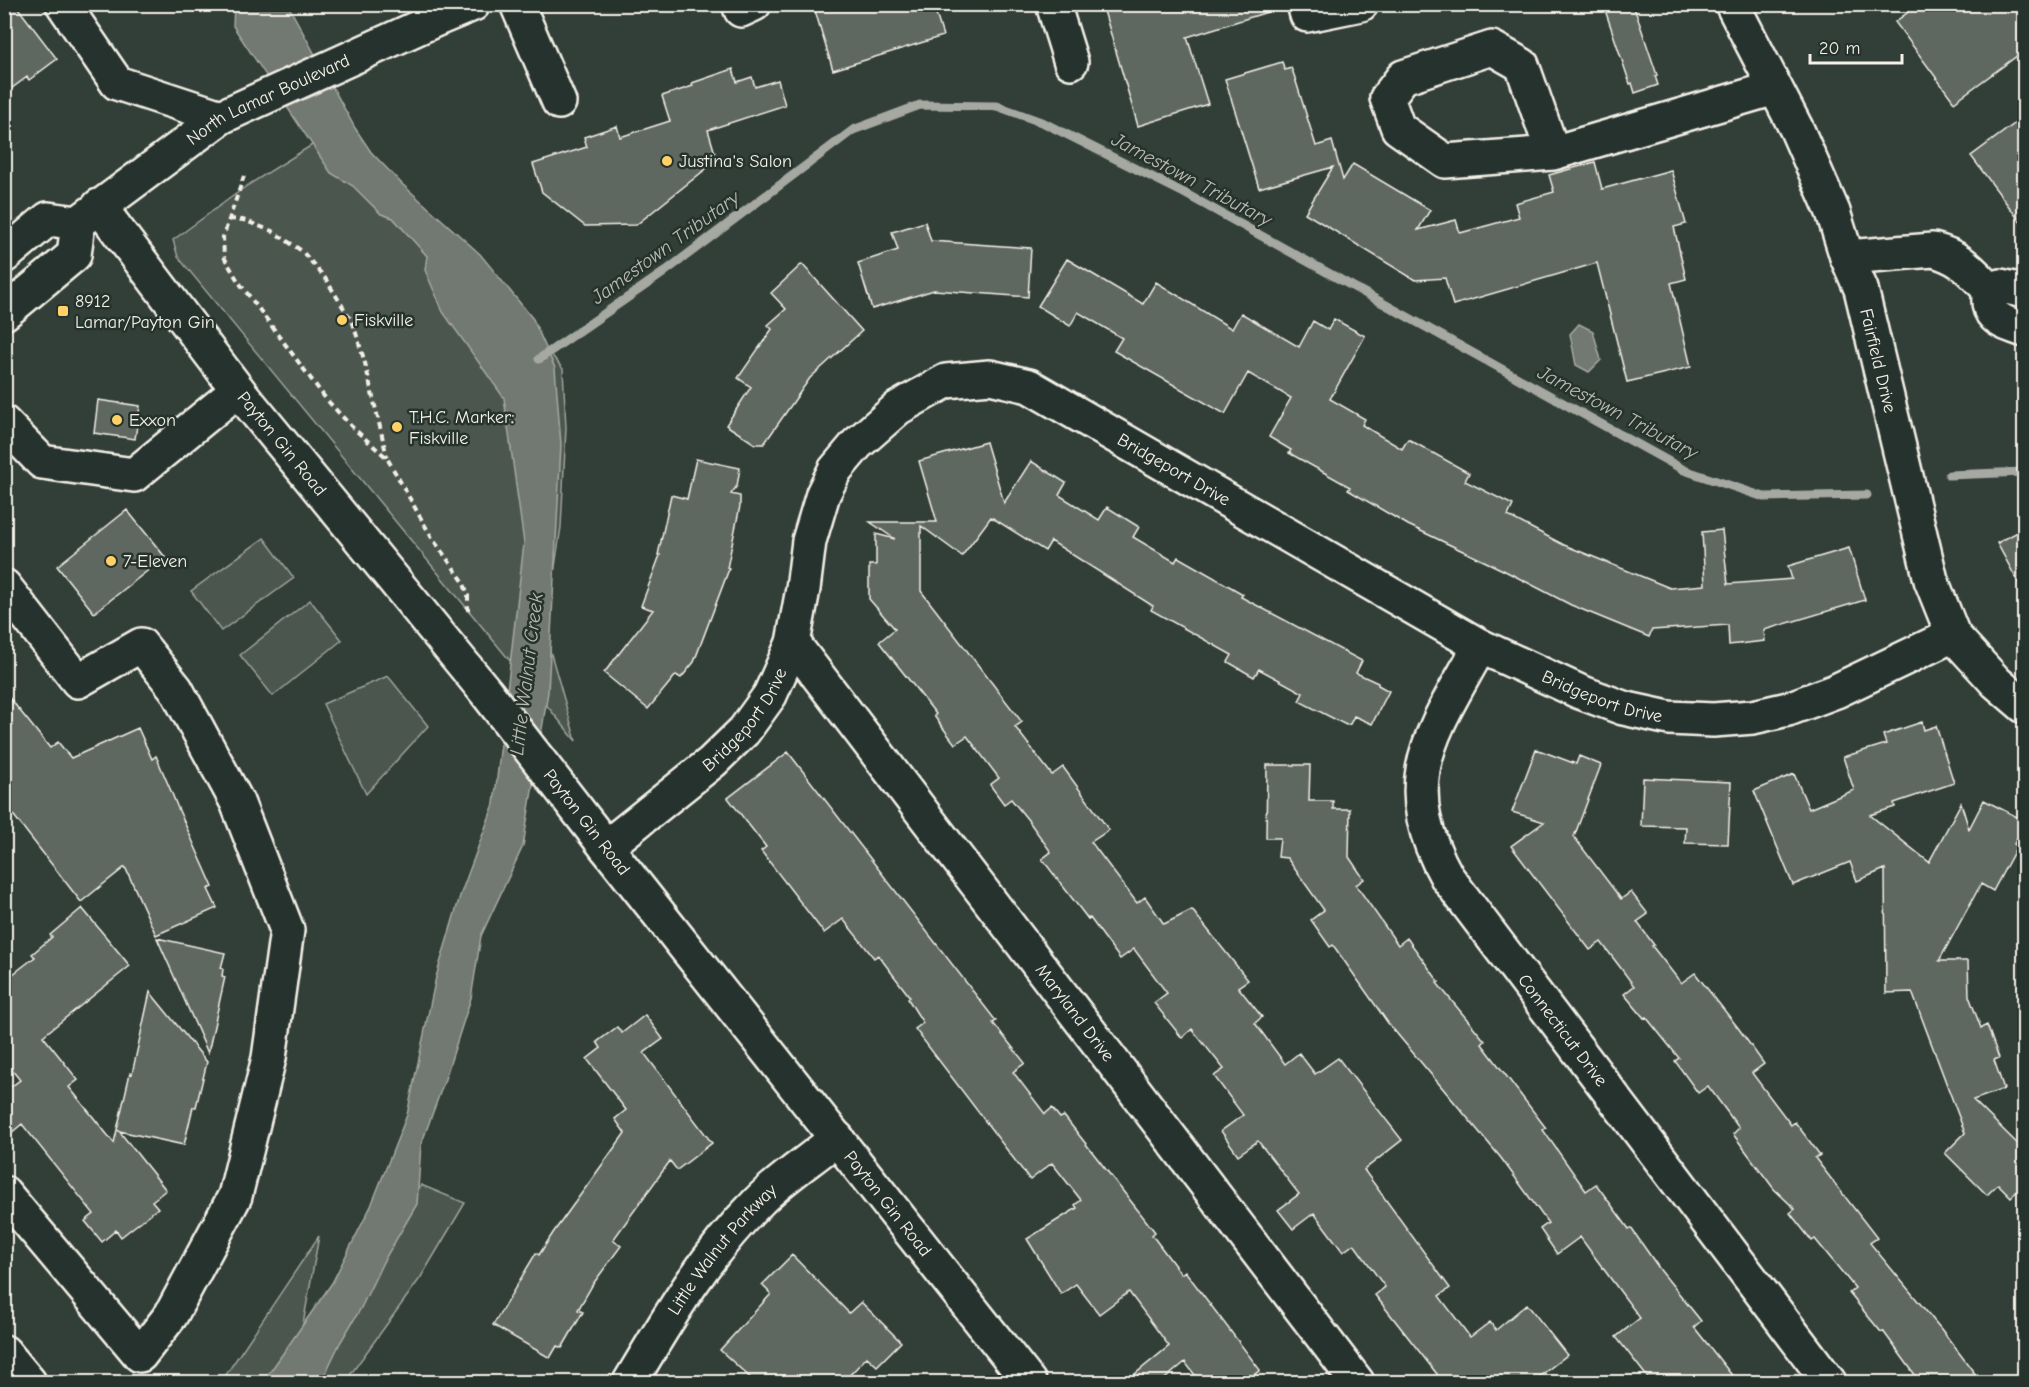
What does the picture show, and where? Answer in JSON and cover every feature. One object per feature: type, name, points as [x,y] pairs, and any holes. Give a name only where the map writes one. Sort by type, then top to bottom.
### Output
[{"type":"street","points":[[63,4],[117,82],[221,117]]},
{"type":"street","points":[[517,4],[559,102]]},
{"type":"street","points":[[739,4],[741,10],[753,4]]},
{"type":"street","points":[[1053,4],[1071,62]]},
{"type":"street","points":[[1305,10],[1361,4]]},
{"type":"street","name":"Fairfield Drive","points":[[1732,4],[1797,130],[1833,212],[1847,257],[1861,289],[1932,580],[1953,635],[1996,682],[2025,706]]},
{"type":"street","name":"North Lamar Boulevard","points":[[88,214],[221,117],[455,10]]},
{"type":"street","points":[[1553,153],[1522,65],[1492,48],[1403,77],[1387,98],[1398,128],[1445,161],[1553,153],[1775,88]]},
{"type":"street","points":[[4,256],[48,219],[88,214],[74,255],[4,313]]},
{"type":"street","name":"Payton Gin Road","points":[[88,214],[238,390],[486,692],[1029,1383]]},
{"type":"street","points":[[1847,257],[1933,250],[1961,260],[1990,290]]},
{"type":"street","points":[[1990,290],[2001,286],[2025,291]]},
{"type":"street","points":[[1990,290],[1987,303],[1995,317],[2025,330]]},
{"type":"street","name":"Bridgeport Drive","points":[[606,847],[712,762],[744,731],[770,695],[793,643],[809,541],[823,494],[836,470],[857,444],[898,408],[946,381],[990,377],[1029,386],[1480,646],[1580,692],[1623,708],[1669,718],[1713,720],[1753,717],[1788,709],[1836,691],[1953,635]]},
{"type":"street","points":[[4,423],[42,462],[134,475],[238,390]]},
{"type":"street","points":[[4,586],[78,681],[141,645],[176,689],[237,802],[287,930],[269,1058],[235,1196],[171,1315],[141,1355],[4,1193]]},
{"type":"street","name":"Maryland Drive","points":[[793,643],[1357,1383]]},
{"type":"street","name":"Connecticut Drive","points":[[1480,646],[1433,734],[1425,755],[1421,782],[1422,808],[1426,832],[1434,853],[1447,877],[1829,1383]]},
{"type":"street","name":"Little Walnut Parkway","points":[[630,1383],[674,1307],[712,1253],[759,1200],[837,1138]]},
{"type":"street","points":[[4,1352],[29,1383]]},
{"type":"path","points":[[244,176],[223,237],[224,257],[238,281],[326,399],[352,427],[387,458]]},
{"type":"path","points":[[229,219],[243,220],[272,231],[302,250],[325,278],[353,323],[365,363],[387,458],[432,538],[463,581],[468,595],[468,613]]},
{"type":"shaded area","points":[[328,135],[449,228],[563,369],[566,428],[561,527],[545,633],[576,741],[178,257],[173,240],[248,185]]},
{"type":"shaded area","points":[[264,538],[294,578],[221,631],[191,591]]},
{"type":"shaded area","points":[[310,600],[342,640],[273,696],[240,655]]},
{"type":"shaded area","points":[[388,676],[428,726],[366,794],[323,704]]},
{"type":"shaded area","points":[[421,1185],[465,1203],[421,1277],[345,1382],[221,1382],[319,1236],[303,1324],[389,1235]]},
{"type":"water","name":"Little Walnut Creek","points":[[234,5],[288,5],[355,128],[371,152],[402,184],[480,254],[533,319],[555,368],[561,445],[548,692],[523,846],[481,936],[471,998],[421,1145],[417,1204],[383,1262],[321,1382],[263,1382],[332,1283],[371,1206],[407,1115],[436,977],[460,896],[494,804],[524,543],[504,398],[443,312],[425,270],[427,256],[393,218],[381,214],[353,186],[331,173],[233,26]]},
{"type":"water","points":[[1579,324],[1593,331],[1601,360],[1589,372],[1576,365],[1570,334]]},
{"type":"building","points":[[4,4],[15,4],[57,59],[29,80],[27,77],[4,94]]},
{"type":"building","points":[[813,4],[933,4],[943,36],[833,70]]},
{"type":"building","points":[[1102,4],[1273,4],[1274,10],[1187,37],[1208,104],[1138,126]]},
{"type":"building","points":[[1603,4],[1633,4],[1657,75],[1655,76],[1658,85],[1635,93]]},
{"type":"building","points":[[1919,4],[2025,4],[2025,50],[1954,102],[1895,22]]},
{"type":"building","points":[[1282,62],[1285,70],[1291,68],[1294,75],[1316,146],[1332,141],[1343,180],[1353,164],[1430,210],[1418,230],[1456,220],[1460,233],[1519,217],[1515,203],[1554,192],[1549,175],[1595,162],[1602,189],[1671,170],[1686,224],[1674,227],[1686,279],[1671,283],[1691,367],[1627,382],[1597,263],[1453,305],[1445,278],[1415,280],[1305,213],[1333,167],[1259,188],[1225,79]]},
{"type":"building","points":[[733,69],[737,82],[752,77],[755,87],[778,80],[785,105],[708,130],[717,160],[636,225],[585,226],[542,192],[533,164],[587,147],[584,137],[617,126],[620,137],[670,121],[662,96]]},
{"type":"building","points":[[2025,116],[2025,228],[1971,156]]},
{"type":"building","points":[[925,222],[931,241],[1031,248],[1028,297],[934,290],[872,309],[858,263],[898,250],[892,232]]},
{"type":"building","points":[[1067,259],[1143,304],[1156,282],[1232,329],[1241,313],[1299,347],[1313,321],[1328,330],[1334,319],[1365,336],[1330,399],[1365,419],[1362,425],[1402,449],[1408,439],[1469,473],[1465,481],[1513,505],[1508,516],[1564,545],[1670,588],[1705,585],[1702,532],[1722,530],[1728,584],[1792,579],[1788,566],[1849,548],[1865,600],[1764,630],[1765,641],[1729,645],[1728,625],[1652,630],[1649,637],[1571,605],[1408,525],[1348,490],[1350,487],[1289,453],[1291,450],[1269,437],[1291,398],[1248,373],[1225,414],[1114,351],[1122,338],[1078,312],[1070,326],[1038,306]]},
{"type":"building","points":[[802,264],[862,331],[810,378],[764,444],[755,444],[726,425],[751,387],[738,378],[772,329],[768,325],[786,309],[771,293]]},
{"type":"building","name":"Exxon","points":[[98,400],[140,406],[135,439],[94,433]]},
{"type":"building","points":[[986,442],[1004,503],[1031,461],[1066,483],[1059,495],[1099,520],[1107,507],[1139,527],[1133,537],[1175,562],[1178,557],[1243,594],[1241,597],[1362,661],[1356,673],[1389,691],[1372,724],[1354,716],[1350,724],[1346,725],[1299,701],[1303,693],[1259,669],[1254,677],[1228,662],[1232,655],[1151,610],[1153,606],[1051,541],[1045,551],[991,517],[962,556],[921,526],[921,591],[1022,722],[1015,727],[1052,775],[1063,767],[1109,830],[1091,842],[1137,903],[1145,897],[1164,924],[1192,910],[1248,980],[1238,987],[1262,1017],[1255,1023],[1285,1064],[1299,1053],[1315,1074],[1338,1058],[1402,1140],[1364,1170],[1450,1288],[1439,1296],[1470,1337],[1490,1322],[1496,1330],[1527,1304],[1567,1355],[1531,1383],[1444,1383],[1375,1295],[1385,1287],[1354,1244],[1343,1252],[1314,1213],[1293,1229],[1278,1210],[1299,1194],[1258,1141],[1238,1155],[1221,1131],[1243,1115],[1214,1076],[1224,1069],[1192,1029],[1182,1038],[1154,1003],[1167,993],[1134,949],[1120,959],[1042,859],[1051,852],[1028,820],[1011,799],[1004,804],[990,785],[999,778],[967,736],[955,744],[934,716],[936,714],[879,642],[895,629],[869,599],[869,565],[876,565],[876,534],[895,539],[870,522],[937,522],[919,461]]},
{"type":"building","points":[[696,459],[740,468],[737,486],[731,494],[740,496],[740,506],[727,568],[729,569],[694,662],[681,678],[676,675],[648,709],[604,673],[653,610],[641,606],[660,555],[658,555],[671,495],[687,499]]},
{"type":"building","name":"7-Eleven","points":[[127,510],[165,557],[94,613],[57,566]]},
{"type":"building","points":[[2025,528],[2025,595],[1997,543]]},
{"type":"building","points":[[4,691],[50,748],[58,742],[71,758],[138,728],[152,759],[156,756],[213,887],[208,889],[217,908],[156,935],[125,867],[81,902],[4,803]]},
{"type":"building","points":[[1922,722],[1924,730],[1936,726],[1954,783],[1894,803],[1895,807],[1870,815],[1929,862],[1961,803],[1969,829],[1984,800],[2025,821],[2014,844],[2017,846],[1993,891],[1981,884],[1939,961],[1968,961],[1969,996],[1981,1028],[1987,1025],[1999,1058],[1994,1060],[2004,1089],[1973,1100],[2025,1151],[2025,1184],[2011,1197],[1998,1184],[1987,1195],[1945,1153],[1965,1133],[1912,992],[1886,993],[1885,869],[1857,881],[1850,862],[1793,885],[1754,791],[1794,774],[1809,809],[1854,790],[1843,757],[1886,744],[1883,735]]},
{"type":"building","points":[[1536,749],[1576,764],[1579,756],[1601,765],[1574,837],[1621,899],[1631,892],[1648,914],[1637,922],[1654,945],[1652,946],[1681,983],[1695,973],[1739,1029],[1764,1064],[1752,1073],[1791,1125],[1795,1122],[1820,1155],[1815,1158],[1877,1238],[1870,1243],[1982,1383],[1921,1383],[1883,1331],[1881,1332],[1849,1293],[1855,1288],[1815,1239],[1812,1241],[1790,1213],[1795,1209],[1774,1189],[1733,1134],[1739,1128],[1708,1086],[1698,1093],[1675,1061],[1679,1058],[1624,994],[1634,986],[1601,942],[1590,950],[1511,846],[1544,822],[1512,812]]},
{"type":"building","points":[[788,752],[996,1021],[993,1023],[1025,1063],[1013,1072],[1045,1114],[1052,1108],[1060,1118],[1064,1116],[1155,1232],[1152,1235],[1181,1274],[1185,1271],[1260,1370],[1244,1383],[1201,1383],[1185,1362],[1160,1383],[1124,1383],[1169,1346],[1129,1292],[1099,1314],[1076,1284],[1061,1294],[1027,1239],[1077,1208],[1075,1205],[1081,1200],[1052,1163],[1030,1180],[915,1029],[923,1023],[908,999],[910,997],[878,955],[874,958],[843,919],[824,933],[761,851],[766,847],[728,798]]},
{"type":"building","points":[[1267,765],[1310,765],[1309,801],[1333,801],[1333,809],[1350,809],[1349,857],[1364,879],[1356,885],[1398,945],[1407,938],[1439,982],[1437,983],[1485,1041],[1482,1044],[1546,1128],[1543,1130],[1586,1191],[1596,1184],[1629,1229],[1631,1228],[1661,1271],[1701,1321],[1694,1327],[1738,1383],[1652,1383],[1616,1337],[1640,1318],[1580,1237],[1557,1254],[1540,1229],[1548,1223],[1501,1158],[1388,1023],[1333,945],[1330,947],[1311,920],[1324,910],[1287,858],[1278,857],[1280,838],[1266,838]]},
{"type":"building","points":[[1643,778],[1731,782],[1728,844],[1685,843],[1686,827],[1641,826]]},
{"type":"building","points":[[82,908],[130,966],[43,1036],[78,1080],[69,1087],[114,1143],[150,992],[207,1062],[184,1145],[119,1131],[166,1190],[152,1201],[158,1208],[121,1237],[116,1230],[102,1242],[85,1221],[94,1214],[22,1124],[4,1139],[4,1092],[20,1080],[4,1060],[4,981],[35,957],[32,954],[52,937],[50,935]]},
{"type":"building","points":[[157,938],[225,953],[221,968],[223,969],[222,976],[225,977],[208,1053]]},
{"type":"building","points":[[645,1015],[663,1039],[644,1053],[712,1143],[677,1170],[670,1161],[613,1240],[621,1246],[593,1284],[578,1310],[583,1312],[562,1348],[557,1346],[550,1358],[493,1325],[536,1253],[539,1255],[625,1133],[615,1119],[626,1110],[587,1059],[601,1048],[597,1042],[617,1027],[622,1033]]},
{"type":"building","points":[[792,1255],[849,1313],[861,1302],[901,1342],[877,1366],[867,1357],[842,1383],[756,1383],[720,1350],[771,1294],[762,1285]]},
{"type":"waterway","name":"Jamestown Tributary","points":[[539,359],[663,273],[853,130],[920,105],[997,106],[1044,123],[1184,193],[1684,470],[1764,497],[1867,495]]},
{"type":"waterway","name":"Jamestown Tributary","points":[[1949,475],[2024,472]]},
{"type":"place","name":"Justina's Salon","points":[[667,161]]},
{"type":"place","name":"8912 Lamar/Payton Gin","points":[[63,311]]},
{"type":"place","name":"Fiskville","points":[[342,320]]},
{"type":"place","name":"Exxon","points":[[117,420]]},
{"type":"place","name":"T.H.C. Marker: Fiskville","points":[[397,427]]},
{"type":"place","name":"7-Eleven","points":[[111,561]]}]
